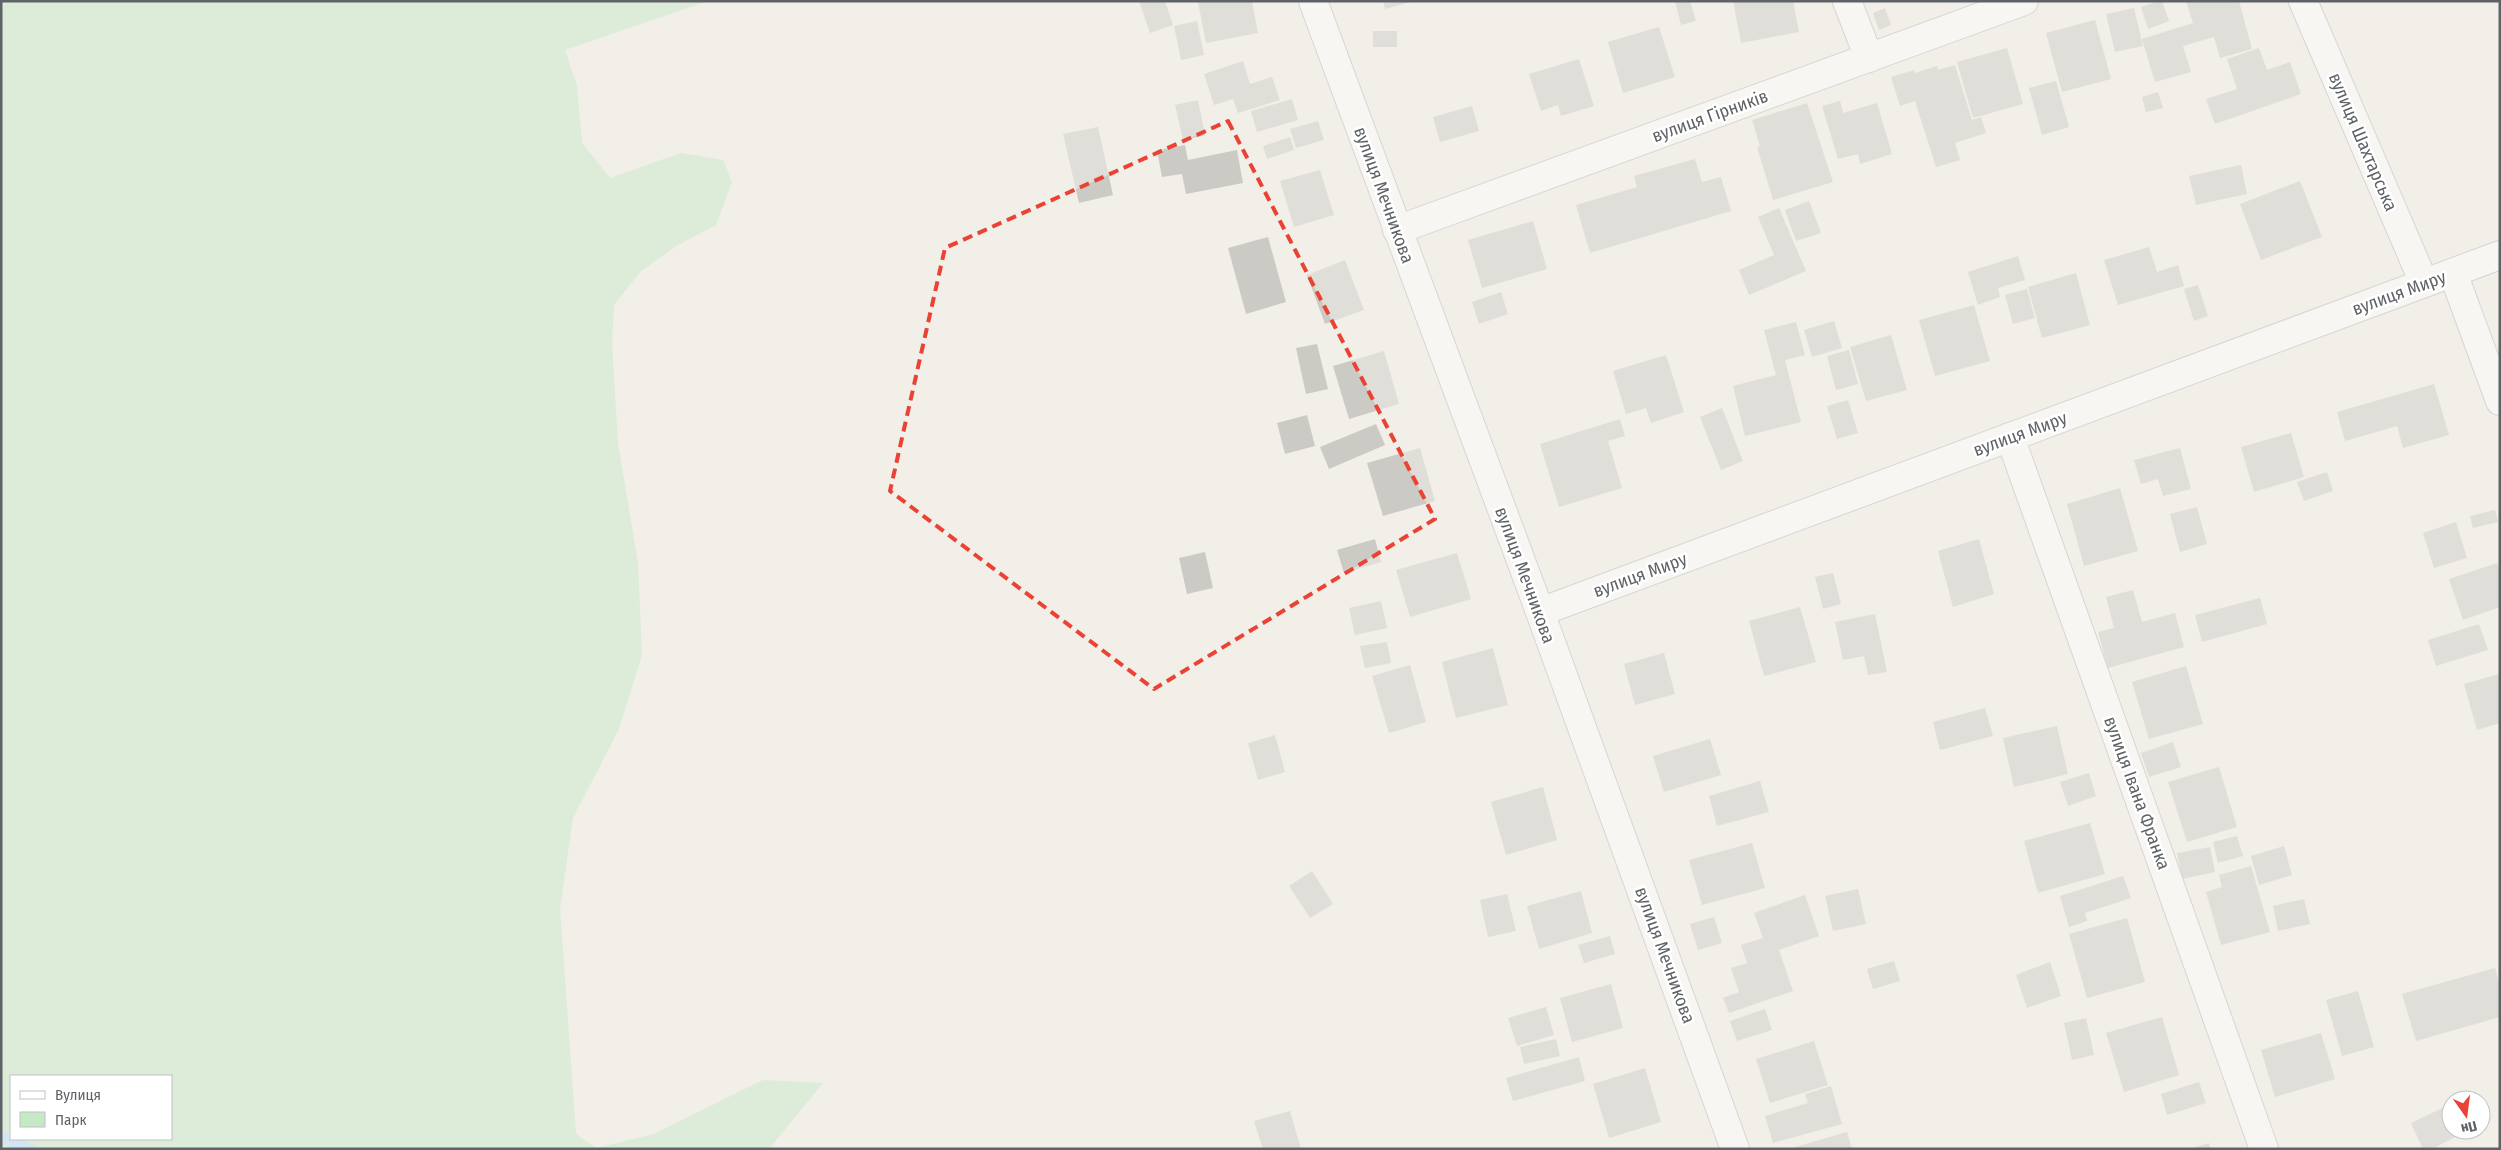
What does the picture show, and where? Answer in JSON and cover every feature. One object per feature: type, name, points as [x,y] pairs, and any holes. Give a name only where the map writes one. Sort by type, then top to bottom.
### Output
[{"type":"street","name":"вулиця Мечникова","points":[[1313,1],[1396,230],[1540,612],[1735,1149]]},
{"type":"street","points":[[1847,1],[1869,58]]},
{"type":"street","name":"вулиця Гірників","points":[[1396,230],[2024,1]]},
{"type":"street","name":"вулиця Шахтарська","points":[[2303,1],[2424,283]]},
{"type":"street","name":"вулиця Миру","points":[[1540,612],[2500,255]]},
{"type":"street","points":[[2453,273],[2500,401]]},
{"type":"street","name":"вулиця Івана Франка","points":[[2010,437],[2264,1149]]},
{"type":"highlighted area","points":[[1228,121],[1435,519],[1154,689],[890,491],[945,248]]},
{"type":"green space","points":[[1,1],[708,1],[565,50],[577,86],[582,143],[610,178],[681,153],[723,160],[732,182],[716,225],[678,245],[641,271],[614,305],[612,344],[618,443],[638,563],[642,655],[619,729],[573,818],[560,908],[576,1134],[596,1148],[654,1134],[763,1080],[823,1083],[769,1149],[1,1149]]},
{"type":"building","points":[[1139,1],[1165,1],[1173,25],[1150,33]]},
{"type":"building","points":[[1252,1],[1258,33],[1206,43],[1198,2]]},
{"type":"building","points":[[1383,1],[1410,1],[1410,2],[1385,9]]},
{"type":"building","points":[[1675,1],[1690,1],[1696,21],[1681,25]]},
{"type":"building","points":[[1733,1],[1793,1],[1799,32],[1741,43]]},
{"type":"building","points":[[2162,1],[2169,21],[2148,29],[2141,7]]},
{"type":"building","points":[[2186,1],[2239,1],[2252,49],[2220,58],[2214,37],[2183,46],[2191,72],[2155,82],[2142,39],[2193,23]]},
{"type":"building","points":[[1885,8],[1891,25],[1879,30],[1873,13]]},
{"type":"building","points":[[2134,8],[2143,46],[2115,52],[2106,14]]},
{"type":"building","points":[[2095,20],[2111,79],[2062,92],[2046,33]]},
{"type":"building","points":[[1197,21],[1204,55],[1181,60],[1174,26]]},
{"type":"building","points":[[1659,27],[1675,77],[1623,93],[1608,42]]},
{"type":"building","points":[[1373,31],[1397,31],[1397,47],[1373,47]]},
{"type":"building","points":[[2007,48],[2023,104],[1973,118],[1957,62]]},
{"type":"building","points":[[2259,48],[2267,70],[2290,62],[2301,94],[2215,124],[2206,99],[2237,89],[2227,59]]},
{"type":"building","points":[[1579,59],[1594,106],[1561,116],[1558,105],[1541,111],[1529,74]]},
{"type":"building","points":[[1243,61],[1250,84],[1272,77],[1280,100],[1238,113],[1233,99],[1214,105],[1204,74]]},
{"type":"building","points":[[1955,65],[1972,120],[1981,117],[1986,133],[1955,143],[1960,160],[1936,167],[1915,101],[1900,106],[1891,77],[1914,70],[1915,73],[1937,66],[1938,70]]},
{"type":"building","points":[[2056,81],[2069,127],[2042,135],[2029,88]]},
{"type":"building","points":[[2158,92],[2163,108],[2146,112],[2142,97]]},
{"type":"building","points":[[1292,99],[1298,120],[1257,132],[1251,111]]},
{"type":"building","points":[[1198,100],[1205,135],[1183,140],[1175,105]]},
{"type":"building","points":[[1840,101],[1843,113],[1877,103],[1892,154],[1860,164],[1858,154],[1838,159],[1822,106]]},
{"type":"building","points":[[1807,103],[1833,182],[1773,200],[1757,147],[1760,146],[1752,120]]},
{"type":"building","points":[[1472,106],[1479,131],[1440,142],[1433,117]]},
{"type":"building","points":[[1318,121],[1324,140],[1296,148],[1290,129]]},
{"type":"building","points":[[1098,127],[1113,195],[1079,203],[1063,134]]},
{"type":"building","points":[[1290,137],[1294,150],[1267,159],[1263,146]]},
{"type":"building","points":[[1185,145],[1188,160],[1237,150],[1243,183],[1186,194],[1182,174],[1162,177],[1157,150]]},
{"type":"building","points":[[1695,159],[1702,182],[1721,177],[1731,211],[1590,253],[1576,205],[1637,187],[1634,176]]},
{"type":"building","points":[[2241,165],[2247,194],[2196,205],[2189,176]]},
{"type":"building","points":[[1320,170],[1334,215],[1294,227],[1280,181]]},
{"type":"building","points":[[2300,181],[2322,237],[2261,260],[2240,204]]},
{"type":"building","points":[[1809,201],[1821,233],[1796,241],[1785,210]]},
{"type":"building","points":[[1779,208],[1806,271],[1749,295],[1739,270],[1774,255],[1758,217]]},
{"type":"building","points":[[1533,221],[1547,269],[1482,288],[1468,240]]},
{"type":"building","points":[[1268,237],[1286,302],[1246,314],[1228,248]]},
{"type":"building","points":[[2149,247],[2157,272],[2178,265],[2184,286],[2118,305],[2104,260]]},
{"type":"building","points":[[2018,256],[2025,280],[1998,288],[2000,297],[1978,305],[1968,272]]},
{"type":"building","points":[[1345,260],[1364,310],[1325,324],[1307,275]]},
{"type":"building","points":[[2076,273],[2090,325],[2042,338],[2028,287]]},
{"type":"building","points":[[2198,285],[2208,316],[2194,321],[2184,289]]},
{"type":"building","points":[[2027,289],[2035,318],[2013,324],[2005,295]]},
{"type":"building","points":[[1501,292],[1508,314],[1479,324],[1472,302]]},
{"type":"building","points":[[1974,305],[1990,361],[1935,376],[1919,320]]},
{"type":"building","points":[[1834,321],[1842,348],[1812,357],[1804,330]]},
{"type":"building","points":[[1796,322],[1805,355],[1785,360],[1801,422],[1745,436],[1733,386],[1776,375],[1764,330]]},
{"type":"building","points":[[1891,335],[1907,390],[1866,401],[1850,347]]},
{"type":"building","points":[[1317,344],[1328,389],[1306,394],[1296,348]]},
{"type":"building","points":[[1849,350],[1858,384],[1836,390],[1827,356]]},
{"type":"building","points":[[1384,351],[1399,404],[1349,419],[1333,366]]},
{"type":"building","points":[[1666,355],[1684,412],[1651,423],[1646,408],[1626,414],[1613,371]]},
{"type":"building","points":[[2434,384],[2449,435],[2403,448],[2397,426],[2345,441],[2337,412]]},
{"type":"building","points":[[1848,400],[1858,433],[1837,439],[1827,406]]},
{"type":"building","points":[[1722,408],[1743,461],[1721,470],[1700,417]]},
{"type":"building","points":[[1307,415],[1315,446],[1285,454],[1277,423]]},
{"type":"building","points":[[1620,419],[1625,436],[1608,441],[1622,488],[1559,507],[1540,444]]},
{"type":"building","points":[[1376,424],[1385,445],[1329,469],[1320,447]]},
{"type":"building","points":[[2291,433],[2304,477],[2254,492],[2241,447]]},
{"type":"building","points":[[1420,448],[1435,501],[1383,516],[1367,463]]},
{"type":"building","points":[[2180,448],[2191,489],[2163,496],[2158,479],[2141,484],[2134,460]]},
{"type":"building","points":[[2327,472],[2333,491],[2304,501],[2297,482]]},
{"type":"building","points":[[2120,488],[2138,551],[2084,566],[2067,504]]},
{"type":"building","points":[[2197,507],[2207,544],[2180,552],[2170,514]]},
{"type":"building","points":[[2495,510],[2498,522],[2473,528],[2470,516]]},
{"type":"building","points":[[2456,522],[2467,558],[2434,568],[2423,533]]},
{"type":"building","points":[[1375,539],[1381,562],[1344,573],[1337,550]]},
{"type":"building","points":[[1979,539],[1994,594],[1953,607],[1938,551]]},
{"type":"building","points":[[1205,552],[1213,588],[1187,594],[1179,558]]},
{"type":"building","points":[[1457,553],[1471,599],[1410,617],[1396,570]]},
{"type":"building","points":[[2497,563],[2500,572],[2500,607],[2463,620],[2449,579]]},
{"type":"building","points":[[1833,573],[1841,604],[1823,609],[1815,577]]},
{"type":"building","points":[[2133,590],[2142,622],[2175,613],[2184,647],[2108,668],[2098,632],[2114,628],[2106,597]]},
{"type":"building","points":[[2260,598],[2267,624],[2202,642],[2195,615]]},
{"type":"building","points":[[1381,601],[1387,628],[1355,635],[1349,608]]},
{"type":"building","points":[[1800,607],[1816,662],[1764,676],[1749,621]]},
{"type":"building","points":[[1875,614],[1887,672],[1868,675],[1864,656],[1843,660],[1835,622]]},
{"type":"building","points":[[2479,624],[2488,650],[2436,666],[2428,640]]},
{"type":"building","points":[[1387,642],[1391,663],[1365,668],[1360,646]]},
{"type":"building","points":[[1493,648],[1508,705],[1456,718],[1442,662]]},
{"type":"building","points":[[1664,653],[1675,694],[1635,705],[1624,664]]},
{"type":"building","points":[[1410,665],[1426,722],[1389,733],[1372,676]]},
{"type":"building","points":[[2186,666],[2203,724],[2149,739],[2132,682]]},
{"type":"building","points":[[2499,674],[2500,723],[2477,730],[2464,684]]},
{"type":"building","points":[[1985,708],[1993,736],[1940,750],[1933,722]]},
{"type":"building","points":[[2057,726],[2068,774],[2014,787],[2003,738]]},
{"type":"building","points":[[1275,735],[1285,772],[1258,780],[1248,743]]},
{"type":"building","points":[[1710,739],[1721,775],[1664,792],[1653,756]]},
{"type":"building","points":[[2173,742],[2181,767],[2149,777],[2141,753]]},
{"type":"building","points":[[2219,767],[2237,827],[2187,842],[2168,782]]},
{"type":"building","points":[[2089,773],[2096,796],[2068,806],[2060,782]]},
{"type":"building","points":[[1760,781],[1769,812],[1717,826],[1709,796]]},
{"type":"building","points":[[1543,787],[1557,840],[1506,855],[1491,802]]},
{"type":"building","points":[[2090,823],[2105,874],[2038,893],[2024,841]]},
{"type":"building","points":[[2237,836],[2243,856],[2218,863],[2213,842]]},
{"type":"building","points":[[1752,843],[1765,888],[1702,905],[1689,860]]},
{"type":"building","points":[[2284,846],[2292,875],[2259,885],[2251,856]]},
{"type":"building","points":[[2210,847],[2215,872],[2182,879],[2177,853]]},
{"type":"building","points":[[2251,866],[2270,932],[2221,945],[2206,892],[2222,887],[2219,875]]},
{"type":"building","points":[[1312,871],[1333,904],[1310,918],[1289,886]]},
{"type":"building","points":[[2123,876],[2131,898],[2085,913],[2087,921],[2069,927],[2060,896]]},
{"type":"building","points":[[1858,889],[1866,924],[1833,931],[1825,896]]},
{"type":"building","points":[[1581,891],[1592,933],[1539,949],[1527,906]]},
{"type":"building","points":[[1507,894],[1516,931],[1488,937],[1480,900]]},
{"type":"building","points":[[1805,895],[1819,936],[1779,950],[1793,991],[1729,1013],[1723,998],[1739,992],[1731,968],[1747,963],[1741,945],[1763,938],[1754,913]]},
{"type":"building","points":[[2304,899],[2310,924],[2278,931],[2273,906]]},
{"type":"building","points":[[1714,917],[1722,943],[1698,950],[1690,924]]},
{"type":"building","points":[[2127,918],[2145,982],[2087,998],[2069,934]]},
{"type":"building","points":[[1610,936],[1615,954],[1584,963],[1578,945]]},
{"type":"building","points":[[1894,961],[1900,981],[1873,989],[1867,969]]},
{"type":"building","points":[[2050,962],[2061,996],[2027,1008],[2016,975]]},
{"type":"building","points":[[2495,968],[2500,986],[2500,1017],[2416,1041],[2402,994]]},
{"type":"building","points":[[1611,984],[1623,1028],[1572,1042],[1560,998]]},
{"type":"building","points":[[2358,991],[2374,1047],[2342,1056],[2326,1000]]},
{"type":"building","points":[[1546,1007],[1554,1035],[1517,1046],[1508,1018]]},
{"type":"building","points":[[1765,1009],[1772,1030],[1737,1041],[1730,1021]]},
{"type":"building","points":[[2162,1017],[2179,1075],[2124,1092],[2106,1033]]},
{"type":"building","points":[[2086,1018],[2094,1055],[2072,1060],[2064,1023]]},
{"type":"building","points":[[2321,1033],[2335,1079],[2275,1097],[2261,1050]]},
{"type":"building","points":[[1556,1039],[1560,1056],[1524,1064],[1520,1047]]},
{"type":"building","points":[[1814,1041],[1828,1085],[1770,1103],[1756,1059]]},
{"type":"building","points":[[1579,1057],[1585,1081],[1513,1101],[1506,1078]]},
{"type":"building","points":[[1645,1068],[1661,1122],[1609,1138],[1593,1084]]},
{"type":"building","points":[[2199,1082],[2206,1103],[2167,1115],[2161,1094]]},
{"type":"building","points":[[1831,1086],[1842,1124],[1773,1143],[1765,1116],[1808,1103],[1805,1094]]},
{"type":"building","points":[[2441,1109],[2441,1140],[2450,1140],[2432,1149],[2423,1149],[2411,1123]]},
{"type":"building","points":[[1290,1111],[1301,1149],[1263,1149],[1254,1121]]},
{"type":"building","points":[[1847,1132],[1852,1149],[1795,1149],[1795,1147]]},
{"type":"building","points":[[2209,1143],[2211,1149],[2193,1149],[2193,1148]]},
{"type":"waterway","points":[[1,1137],[30,1149]]}]
